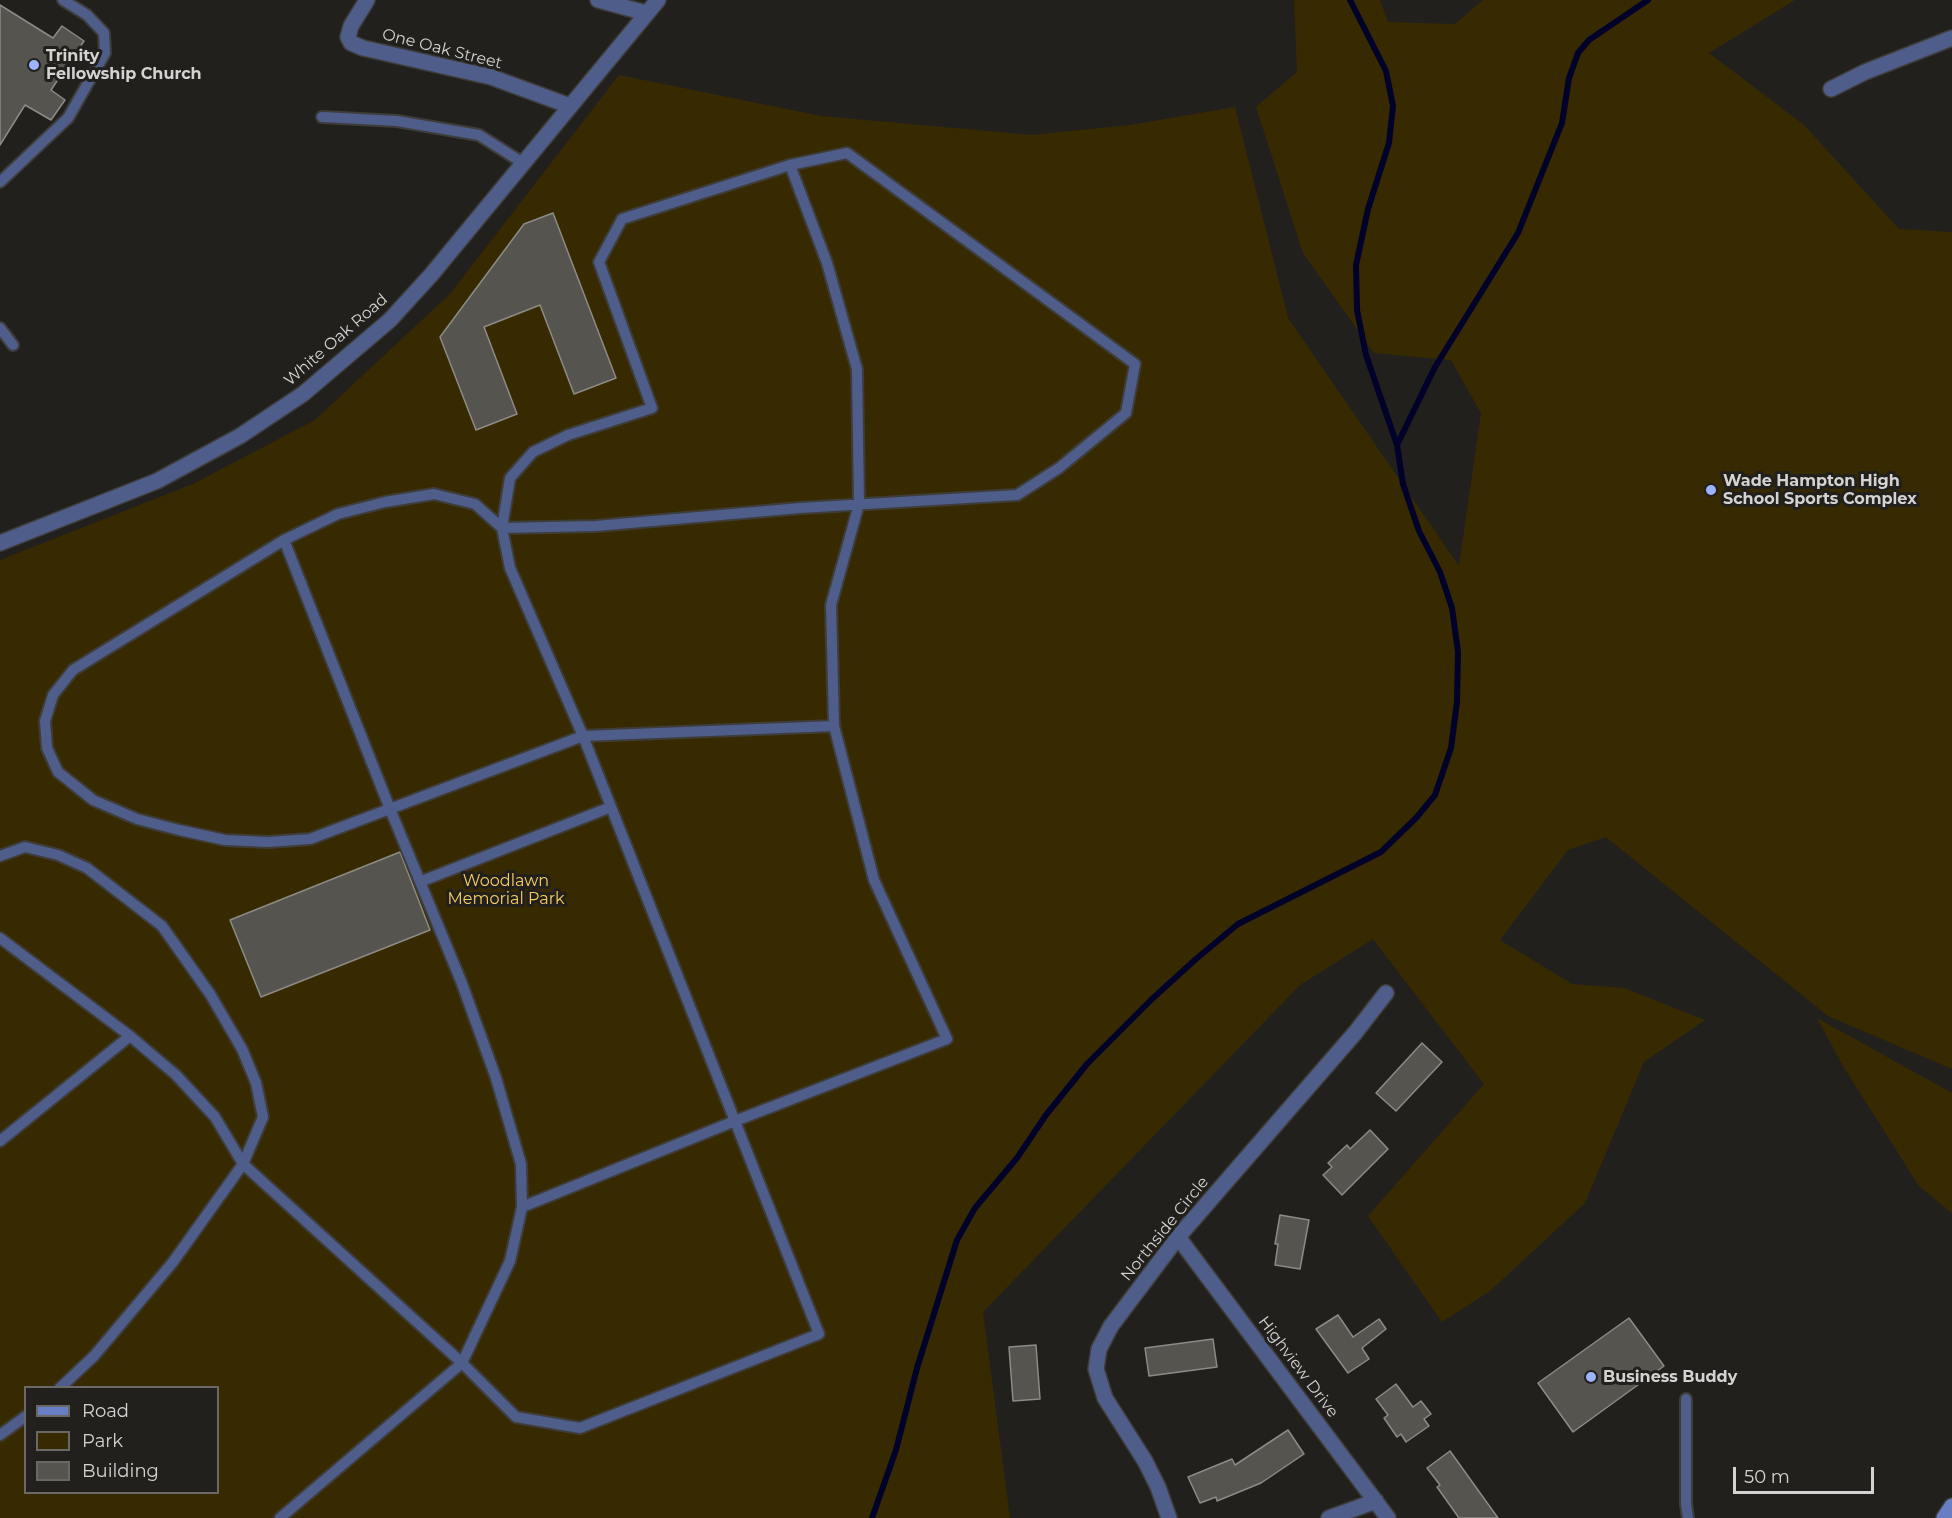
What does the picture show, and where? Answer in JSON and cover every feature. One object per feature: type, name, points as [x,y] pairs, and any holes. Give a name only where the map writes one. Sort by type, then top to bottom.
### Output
[{"type":"street","name":"One Oak Street","points":[[367,0],[351,26],[348,37],[351,43],[363,48],[491,77],[570,106]]},
{"type":"street","points":[[598,0],[646,14]]},
{"type":"street","name":"White Oak Road","points":[[0,543],[157,481],[240,436],[303,394],[390,320],[431,275],[658,0]]},
{"type":"street","points":[[1831,89],[1864,72],[1952,38]]},
{"type":"street","name":"Northside Circle","points":[[1169,1518],[1158,1487],[1145,1461],[1105,1398],[1098,1381],[1099,1349],[1111,1326],[1178,1238],[1386,993]]},
{"type":"street","name":"Highview Drive","points":[[1178,1238],[1388,1518]]},
{"type":"street","points":[[1329,1518],[1376,1501]]},
{"type":"street","points":[[1944,1518],[1952,1506]]},
{"type":"lane","points":[[0,182],[68,117],[105,53],[104,33],[87,15],[63,0]]},
{"type":"lane","points":[[322,117],[398,121],[479,135],[523,163]]},
{"type":"lane","points":[[0,938],[130,1036],[176,1075],[215,1117],[243,1164],[462,1363],[516,1417],[580,1428],[819,1334],[584,736],[510,568],[502,528],[510,477],[533,452],[568,435],[652,408],[599,262],[622,219],[790,165],[848,153],[1135,364],[1126,412],[1059,468],[1017,495],[708,515],[596,526],[502,528],[475,504],[434,494],[385,502],[338,514],[284,540],[73,670],[53,695],[45,721],[47,748],[58,772],[93,800],[136,819],[225,840],[268,842],[310,839],[584,736],[834,726]]},
{"type":"lane","points":[[522,1207],[735,1120],[947,1039],[874,880],[834,726],[831,605],[859,504],[856,369],[827,263],[790,165]]},
{"type":"lane","points":[[0,327],[13,345]]},
{"type":"lane","points":[[280,1518],[462,1363],[510,1261],[522,1207],[521,1164],[496,1078],[422,881],[390,809],[284,540]]},
{"type":"lane","points":[[422,881],[611,807]]},
{"type":"lane","points":[[0,856],[25,847],[58,855],[87,868],[162,926],[210,994],[242,1049],[256,1083],[262,1117],[243,1164],[173,1263],[94,1356],[62,1386]]},
{"type":"lane","points":[[0,1141],[130,1036]]},
{"type":"lane","points":[[1686,1399],[1688,1518]]},
{"type":"lane","points":[[0,1435],[24,1417]]},
{"type":"green space","name":"Woodlawn Memorial Park","points":[[1294,0],[1380,0],[1388,22],[1455,24],[1483,0],[1795,0],[1709,53],[1804,125],[1899,229],[1952,232],[1952,1069],[1828,1016],[1606,837],[1568,850],[1500,940],[1572,984],[1624,988],[1705,1020],[1644,1062],[1585,1203],[1490,1291],[1442,1322],[1368,1216],[1484,1084],[1373,939],[1300,985],[983,1312],[1010,1518],[0,1518],[0,560],[193,484],[315,420],[450,294],[619,75],[821,116],[1032,135],[1130,125],[1235,107],[1288,318],[1459,566],[1481,413],[1451,360],[1374,353],[1303,253],[1256,107],[1297,72]]},
{"type":"green space","points":[[1817,1018],[1952,1093],[1952,1213],[1919,1186],[1843,1066]]},
{"type":"building","name":"Trinity Fellowship Church","points":[[0,5],[53,38],[62,26],[84,41],[51,90],[65,100],[51,120],[25,105],[0,145]]},
{"type":"building","points":[[553,213],[616,378],[574,394],[540,305],[484,327],[517,414],[476,430],[440,337],[524,224]]},
{"type":"building","points":[[400,852],[430,930],[261,997],[230,920]]},
{"type":"building","points":[[1422,1043],[1442,1062],[1396,1111],[1376,1093]]},
{"type":"building","points":[[1370,1130],[1388,1149],[1342,1195],[1323,1175],[1332,1167],[1328,1163],[1347,1145],[1350,1149]]},
{"type":"building","points":[[1280,1215],[1309,1220],[1300,1269],[1275,1265],[1278,1244],[1275,1244]]},
{"type":"building","points":[[1338,1315],[1353,1337],[1379,1319],[1386,1329],[1362,1348],[1369,1359],[1348,1373],[1316,1329]]},
{"type":"building","points":[[1629,1318],[1664,1366],[1573,1432],[1538,1383]]},
{"type":"building","points":[[1213,1339],[1217,1367],[1149,1376],[1145,1348]]},
{"type":"building","points":[[1036,1345],[1040,1399],[1013,1401],[1009,1347]]},
{"type":"building","points":[[1396,1384],[1413,1407],[1421,1401],[1431,1414],[1424,1419],[1429,1426],[1406,1442],[1401,1434],[1397,1437],[1384,1418],[1388,1415],[1376,1399]]},
{"type":"building","points":[[1288,1430],[1304,1454],[1261,1483],[1217,1501],[1216,1497],[1200,1503],[1188,1477],[1232,1459],[1235,1465]]},
{"type":"building","points":[[1450,1451],[1498,1518],[1459,1518],[1437,1487],[1440,1485],[1427,1468]]},
{"type":"waterway","points":[[872,1518],[896,1450],[917,1368],[957,1240],[975,1208],[1017,1158],[1046,1115],[1087,1064],[1152,999],[1238,924],[1381,852],[1416,818],[1435,795],[1451,748],[1457,702],[1458,652],[1452,608],[1440,572],[1419,531],[1403,484],[1397,445],[1366,355],[1357,310],[1356,265],[1368,209],[1389,143],[1393,106],[1386,71],[1350,0]]},
{"type":"waterway","points":[[1397,445],[1435,367],[1518,233],[1562,123],[1569,78],[1578,53],[1589,40],[1648,0]]},
{"type":"place","name":"Trinity Fellowship Church","points":[[34,65]]},
{"type":"place","name":"Wade Hampton High School Sports Complex","points":[[1711,490]]},
{"type":"place","name":"Business Buddy","points":[[1591,1377]]}]
